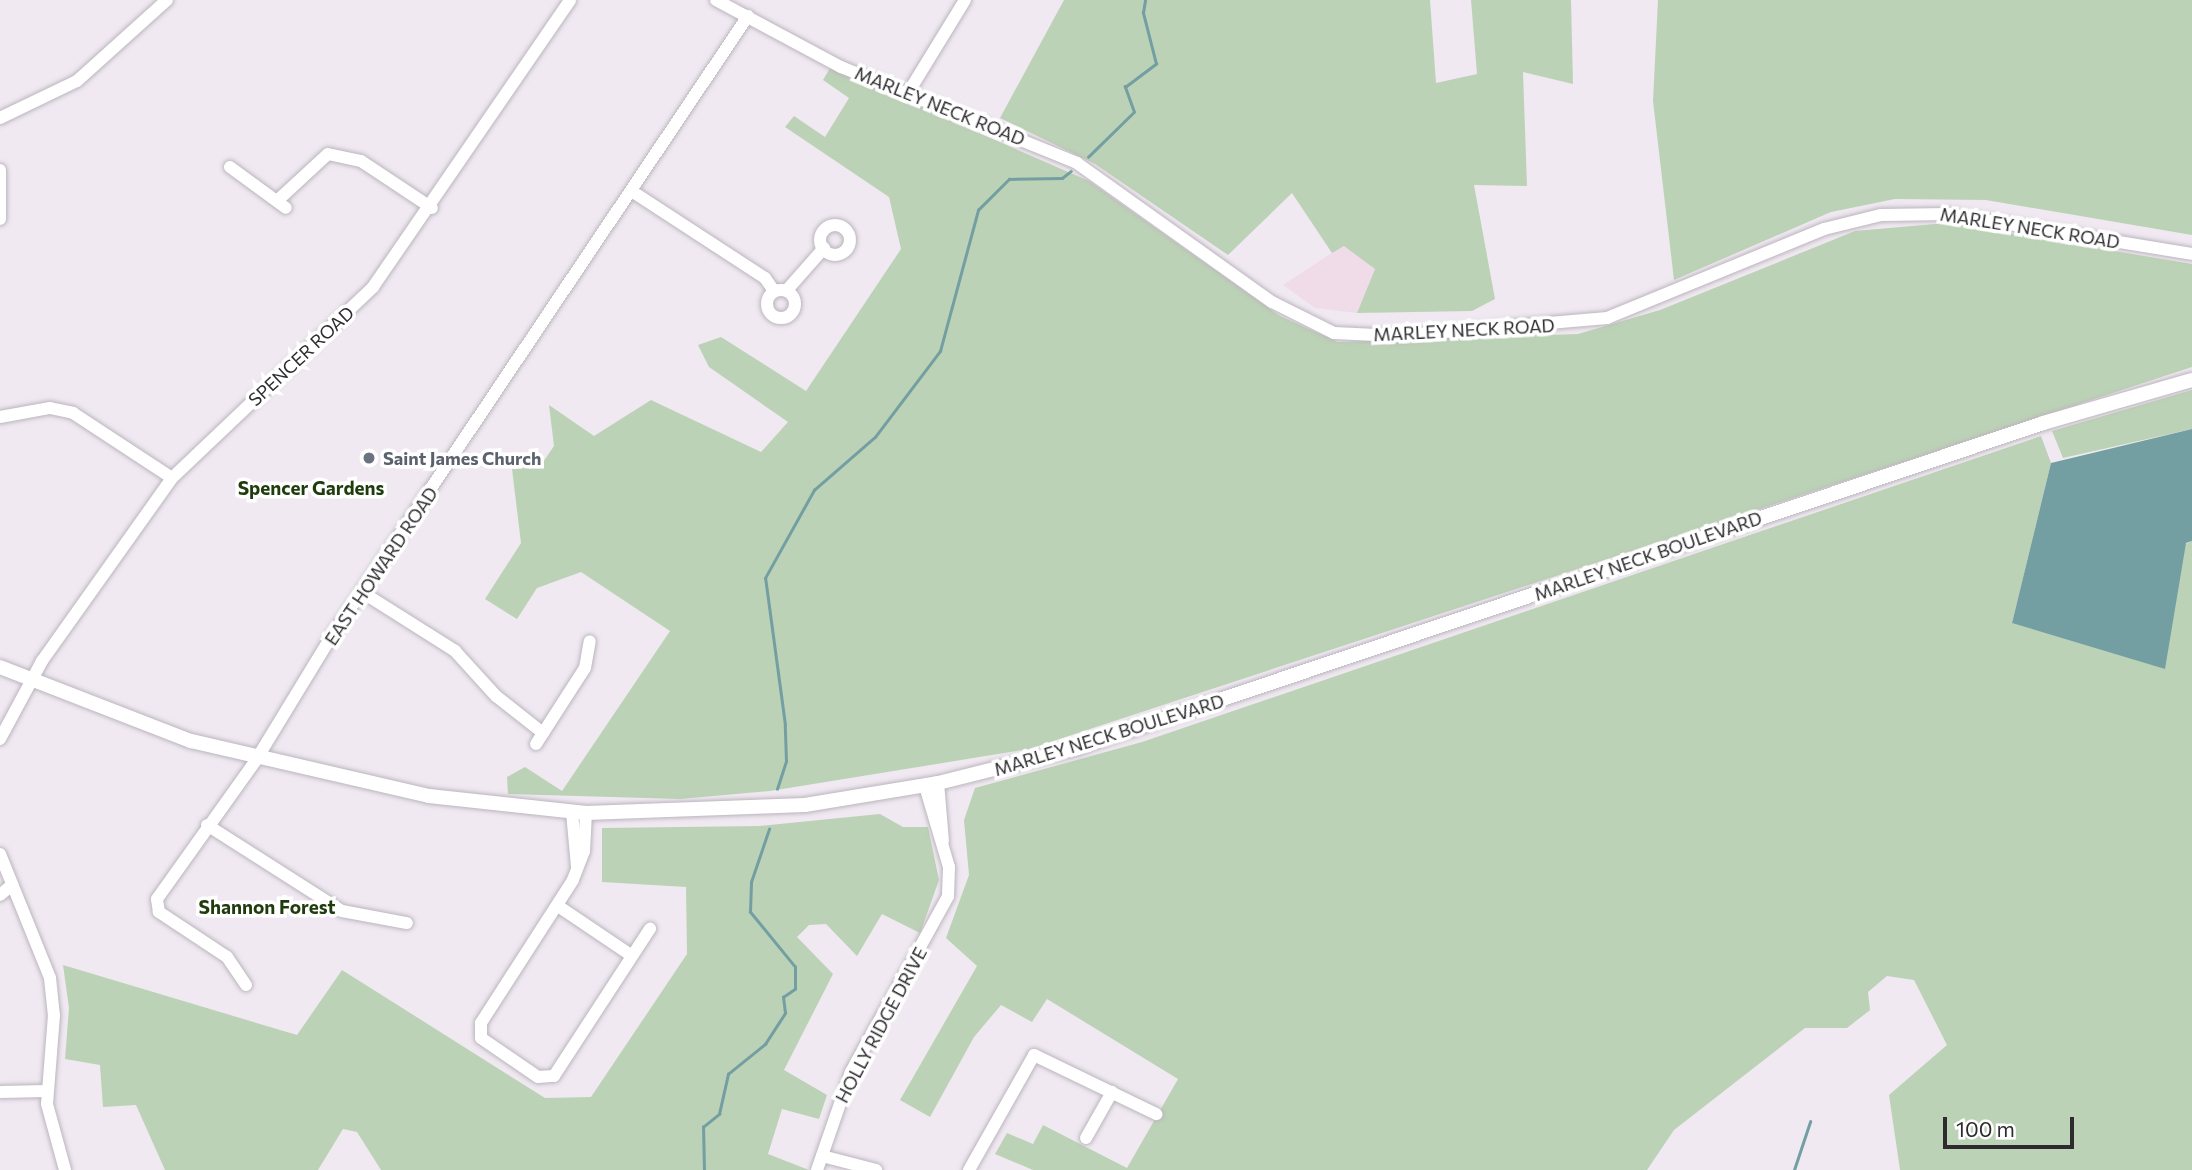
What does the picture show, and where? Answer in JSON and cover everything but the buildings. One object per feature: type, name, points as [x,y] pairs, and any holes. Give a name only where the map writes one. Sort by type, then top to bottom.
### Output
[{"type":"main road","name":"MARLEY NECK BOULEVARD","points":[[0,667],[30,681],[256,760],[429,796],[579,812],[805,805],[931,785],[1122,734],[2043,423],[2192,380]]},
{"type":"street","points":[[0,118],[77,81],[167,0]]},
{"type":"street","name":"SPENCER ROAD","points":[[0,739],[30,681],[172,478],[373,287],[432,208],[570,0]]},
{"type":"street","name":"MARLEY NECK ROAD","points":[[716,0],[841,67],[1077,163],[1272,302],[1334,333],[1398,336],[1598,320],[1824,229],[1900,213],[1948,214],[2192,254]]},
{"type":"street","points":[[908,93],[965,0]]},
{"type":"street","name":"EAST HOWARD ROAD","points":[[246,985],[226,957],[155,906],[208,825],[256,760],[748,16]]},
{"type":"street","points":[[230,167],[281,205],[328,154],[361,161],[432,208]]},
{"type":"street","points":[[0,170],[0,219]]},
{"type":"street","points":[[633,192],[765,278],[774,291]]},
{"type":"street","points":[[774,291],[787,290],[824,248]]},
{"type":"street","points":[[774,291],[767,309],[778,318],[795,308],[787,290]]},
{"type":"street","points":[[0,417],[38,408],[73,413],[172,478]]},
{"type":"street","points":[[365,594],[455,651],[539,738],[585,668],[590,641]]},
{"type":"street","name":"HOLLY RIDGE DRIVE","points":[[817,1170],[851,1072],[944,909],[950,881],[931,785]]},
{"type":"street","points":[[579,812],[577,867],[558,906],[481,1023],[485,1043],[538,1077],[554,1076],[650,929]]},
{"type":"street","points":[[208,825],[342,911],[407,923]]},
{"type":"street","points":[[0,854],[54,999],[46,1091],[65,1170]]},
{"type":"street","points":[[0,895],[12,885]]},
{"type":"street","points":[[558,906],[632,956]]},
{"type":"street","points":[[969,1170],[1034,1055],[1156,1114]]},
{"type":"street","points":[[0,1092],[46,1091]]},
{"type":"street","points":[[1086,1138],[1112,1091]]},
{"type":"street","points":[[822,1156],[876,1170]]},
{"type":"shaded area","points":[[1344,245],[1375,269],[1357,313],[1315,308],[1283,285]]},
{"type":"green space","points":[[1064,0],[1430,0],[1436,83],[1477,74],[1471,0],[1571,0],[1573,84],[1523,72],[1527,186],[1474,185],[1495,299],[1472,311],[1357,313],[1375,269],[1344,246],[1332,253],[1292,193],[1228,255],[1095,164],[1000,118]]},
{"type":"green space","points":[[1658,0],[2192,0],[2192,235],[1986,200],[1895,199],[1831,212],[1674,280],[1653,101]]},
{"type":"green space","points":[[830,68],[1089,181],[1280,316],[1338,342],[1578,334],[1660,310],[1855,231],[1947,223],[2192,264],[2192,367],[1029,749],[770,791],[680,799],[508,794],[507,777],[525,767],[562,791],[670,631],[581,572],[537,588],[517,619],[485,599],[521,543],[512,469],[541,465],[554,446],[549,405],[594,436],[651,400],[761,452],[788,422],[709,367],[698,345],[721,337],[806,391],[901,249],[889,197],[785,127],[794,116],[825,137],[849,98],[823,80]]},
{"type":"green space","points":[[2192,390],[2192,429],[2063,458],[2052,431]]},
{"type":"green space","points":[[2041,436],[2051,463],[2012,623],[2192,541],[2192,1170],[1900,1170],[1889,1095],[1947,1045],[1914,980],[1887,976],[1868,992],[1870,1010],[1847,1028],[1805,1028],[1674,1130],[1647,1170],[1033,1170],[995,1154],[1007,1133],[1033,1144],[1043,1125],[1127,1168],[1178,1079],[1047,999],[1032,1022],[1001,1005],[974,1037],[930,1117],[900,1100],[977,966],[946,938],[969,875],[964,820],[975,788],[1142,742]]},
{"type":"green space","points":[[880,814],[903,827],[928,827],[939,880],[920,933],[882,914],[857,956],[826,924],[809,925],[797,937],[833,974],[784,1070],[827,1095],[819,1119],[782,1109],[768,1154],[809,1170],[381,1170],[357,1132],[343,1129],[318,1170],[165,1170],[136,1105],[103,1107],[100,1065],[65,1059],[69,1008],[63,965],[297,1035],[342,970],[545,1098],[591,1097],[687,954],[686,887],[602,882],[602,828],[760,826]]},
{"type":"water","points":[[2192,429],[2192,541],[2186,543],[2165,669],[2012,623],[2051,463]]},
{"type":"waterway","points":[[1088,157],[1134,112],[1125,87],[1156,64],[1143,13],[1145,0]]},
{"type":"waterway","points":[[777,789],[786,761],[785,725],[765,578],[814,490],[875,437],[940,351],[978,210],[1009,179],[1062,178],[1071,171]]},
{"type":"waterway","points":[[704,1170],[703,1127],[719,1114],[728,1074],[765,1044],[785,1013],[783,997],[795,989],[795,967],[750,912],[751,882],[769,829]]},
{"type":"waterway","points":[[1794,1170],[1810,1122]]},
{"type":"place","name":"Saint James Church","points":[[369,458]]},
{"type":"district","name":"Spencer Gardens","points":[[311,488]]},
{"type":"district","name":"Shannon Forest","points":[[267,907]]}]
